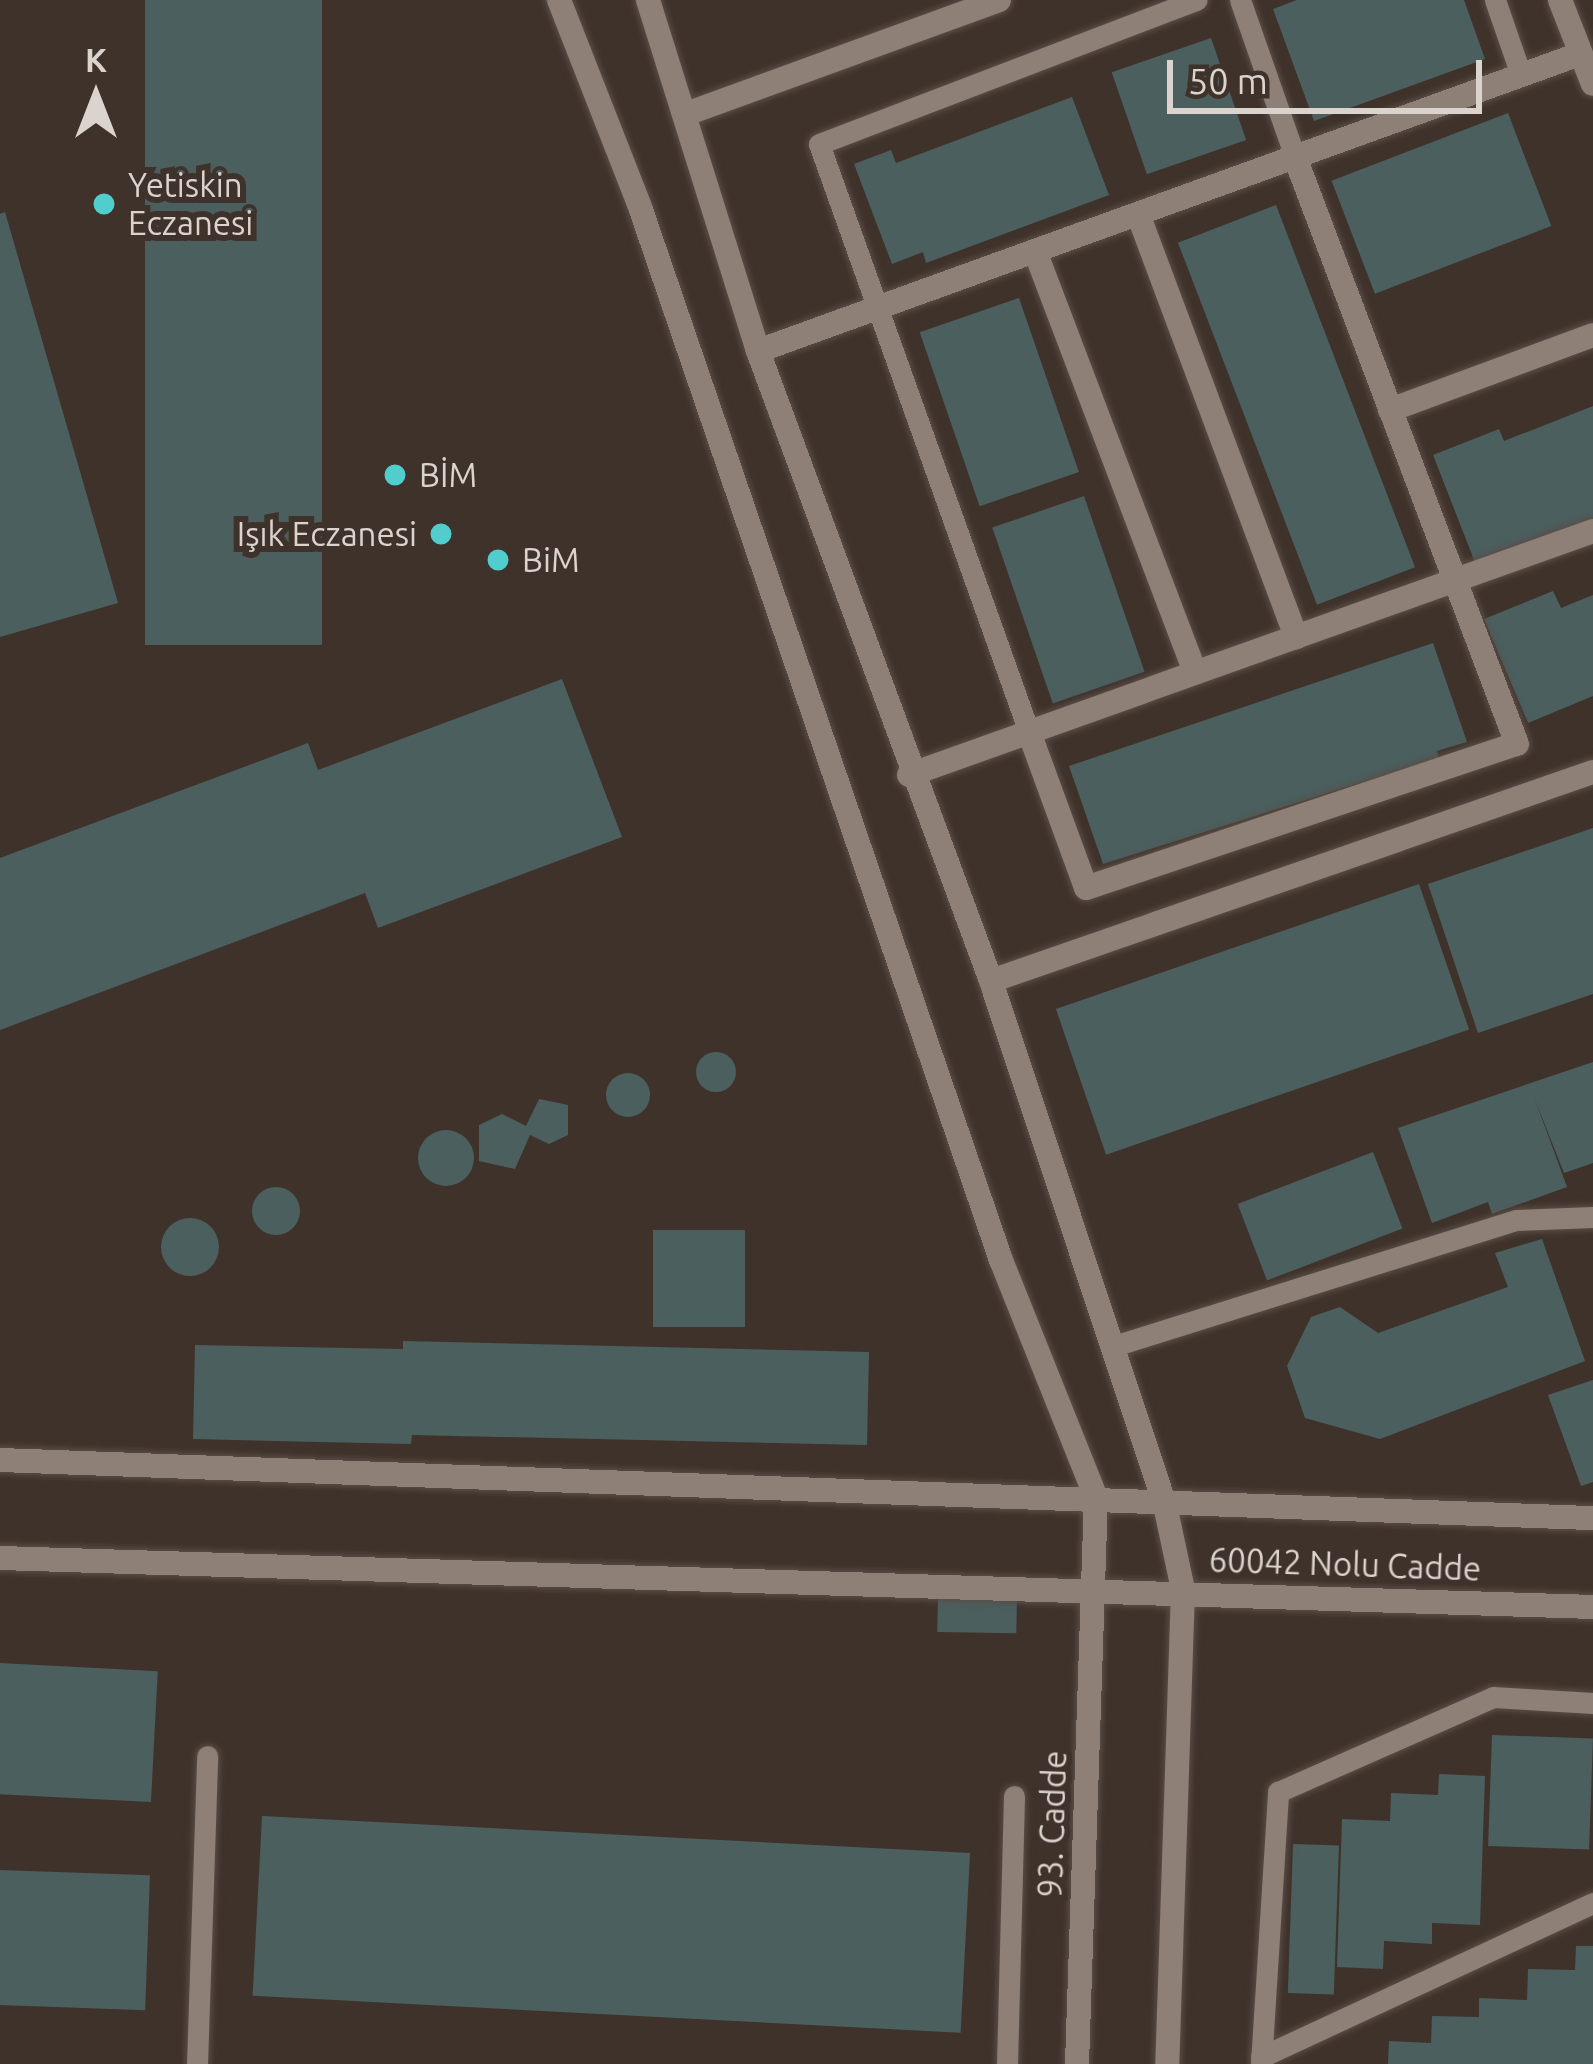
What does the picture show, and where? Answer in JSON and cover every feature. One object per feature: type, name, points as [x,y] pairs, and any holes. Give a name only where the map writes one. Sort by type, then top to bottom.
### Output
[{"type":"street","points":[[559,0],[648,230],[1001,1261],[1096,1498]]},
{"type":"street","points":[[648,0],[758,351],[909,775],[991,981],[1118,1345],[1165,1505],[1183,1591],[1167,2064]]},
{"type":"street","points":[[686,114],[998,0]]},
{"type":"street","points":[[1560,0],[1593,84]]},
{"type":"street","points":[[758,351],[1580,54]]},
{"type":"street","points":[[1029,732],[1086,888],[1517,745],[1295,157]]},
{"type":"street","points":[[1138,214],[1296,637]]},
{"type":"street","points":[[1035,251],[1195,673]]},
{"type":"street","points":[[1390,410],[1593,335]]},
{"type":"street","points":[[909,775],[1593,531]]},
{"type":"street","points":[[991,981],[1593,772]]},
{"type":"street","points":[[0,1460],[1593,1518]]},
{"type":"street","name":"93. Cadde","points":[[1077,2064],[1096,1498]]},
{"type":"street","name":"60042 Nolu Cadde","points":[[0,1558],[1094,1586],[1593,1607]]},
{"type":"lane","points":[[1029,732],[874,309],[820,144],[1196,0]]},
{"type":"lane","points":[[1240,0],[1295,157]]},
{"type":"lane","points":[[1495,0],[1521,75]]},
{"type":"lane","points":[[1118,1345],[1516,1220],[1593,1217]]},
{"type":"lane","points":[[1593,1702],[1493,1697],[1278,1792],[1261,2060],[1593,1903]]},
{"type":"lane","points":[[197,2064],[207,1756]]},
{"type":"lane","points":[[1007,2064],[1014,1796]]},
{"type":"building","points":[[145,0],[322,0],[322,645],[145,645]]},
{"type":"building","points":[[1297,0],[1464,0],[1485,59],[1314,121],[1273,9]]},
{"type":"building","points":[[1211,38],[1246,140],[1147,174],[1112,72]]},
{"type":"building","points":[[1072,97],[1109,195],[926,263],[923,252],[892,264],[854,164],[891,150],[896,163]]},
{"type":"building","points":[[1508,113],[1551,226],[1375,294],[1332,181]]},
{"type":"building","points":[[1276,205],[1415,567],[1317,605],[1178,243]]},
{"type":"building","points":[[5,212],[118,603],[0,637],[0,214]]},
{"type":"building","points":[[1019,298],[1079,472],[980,506],[920,332]]},
{"type":"building","points":[[1593,406],[1593,524],[1478,570],[1433,455],[1499,429],[1504,441]]},
{"type":"building","points":[[1084,496],[1145,672],[1053,703],[992,528]]},
{"type":"building","points":[[1553,591],[1561,608],[1593,595],[1593,696],[1528,723],[1484,619]]},
{"type":"building","points":[[1433,643],[1467,742],[1437,751],[1439,758],[1103,864],[1069,766]]},
{"type":"building","points":[[562,679],[622,837],[378,928],[365,893],[0,1030],[0,858],[308,743],[318,770]]},
{"type":"building","points":[[1593,828],[1593,994],[1478,1033],[1428,884]]},
{"type":"building","points":[[1419,884],[1469,1030],[1106,1155],[1056,1009]]},
{"type":"building","points":[[716,1052],[730,1058],[736,1072],[730,1086],[716,1092],[702,1086],[696,1072],[702,1058]]},
{"type":"building","points":[[1593,1062],[1593,1163],[1564,1173],[1534,1097],[1567,1187],[1492,1214],[1488,1202],[1432,1223],[1398,1128]]},
{"type":"building","points":[[628,1073],[643,1080],[650,1095],[643,1110],[628,1117],[613,1110],[606,1095],[613,1080]]},
{"type":"building","points":[[539,1099],[568,1105],[568,1135],[549,1144],[530,1135],[515,1169],[479,1161],[479,1125],[502,1114],[526,1126]]},
{"type":"building","points":[[446,1130],[466,1138],[474,1158],[466,1178],[446,1186],[426,1178],[418,1158],[426,1138]]},
{"type":"building","points":[[1373,1152],[1402,1229],[1267,1281],[1238,1204]]},
{"type":"building","points":[[276,1187],[293,1194],[300,1211],[293,1228],[276,1235],[259,1228],[252,1211],[259,1194]]},
{"type":"building","points":[[190,1218],[210,1227],[219,1247],[210,1267],[190,1276],[170,1267],[161,1247],[170,1227]]},
{"type":"building","points":[[653,1230],[745,1230],[745,1327],[653,1327]]},
{"type":"building","points":[[1542,1239],[1585,1361],[1380,1439],[1305,1418],[1287,1366],[1311,1317],[1340,1307],[1378,1333],[1508,1287],[1495,1253]]},
{"type":"building","points":[[403,1341],[869,1352],[867,1445],[412,1435],[411,1444],[193,1439],[195,1345],[403,1349]]},
{"type":"building","points":[[1593,1380],[1593,1482],[1581,1486],[1548,1395]]},
{"type":"building","points":[[938,1593],[1017,1594],[1016,1633],[937,1632]]},
{"type":"building","points":[[0,1663],[158,1671],[151,1802],[0,1794]]},
{"type":"building","points":[[1492,1735],[1593,1739],[1589,1849],[1488,1846]]},
{"type":"building","points":[[1439,1774],[1485,1776],[1480,1925],[1432,1923],[1432,1944],[1384,1941],[1383,1969],[1337,1967],[1342,1819],[1390,1821],[1391,1793],[1438,1795]]},
{"type":"building","points":[[262,1816],[970,1853],[961,2033],[253,1996]]},
{"type":"building","points":[[1293,1844],[1339,1846],[1334,1995],[1288,1993]]},
{"type":"building","points":[[0,1870],[150,1875],[145,2010],[0,2005]]},
{"type":"building","points":[[1576,1946],[1593,1946],[1593,2064],[1388,2064],[1389,2041],[1431,2043],[1432,2016],[1479,2017],[1479,1998],[1527,2000],[1528,1969],[1575,1970]]},
{"type":"place","name":"Yetiskin Eczanesi","points":[[104,204]]},
{"type":"place","name":"BİM","points":[[395,475]]},
{"type":"place","name":"Işık Eczanesi","points":[[441,534]]},
{"type":"place","name":"BiM","points":[[498,560]]}]
